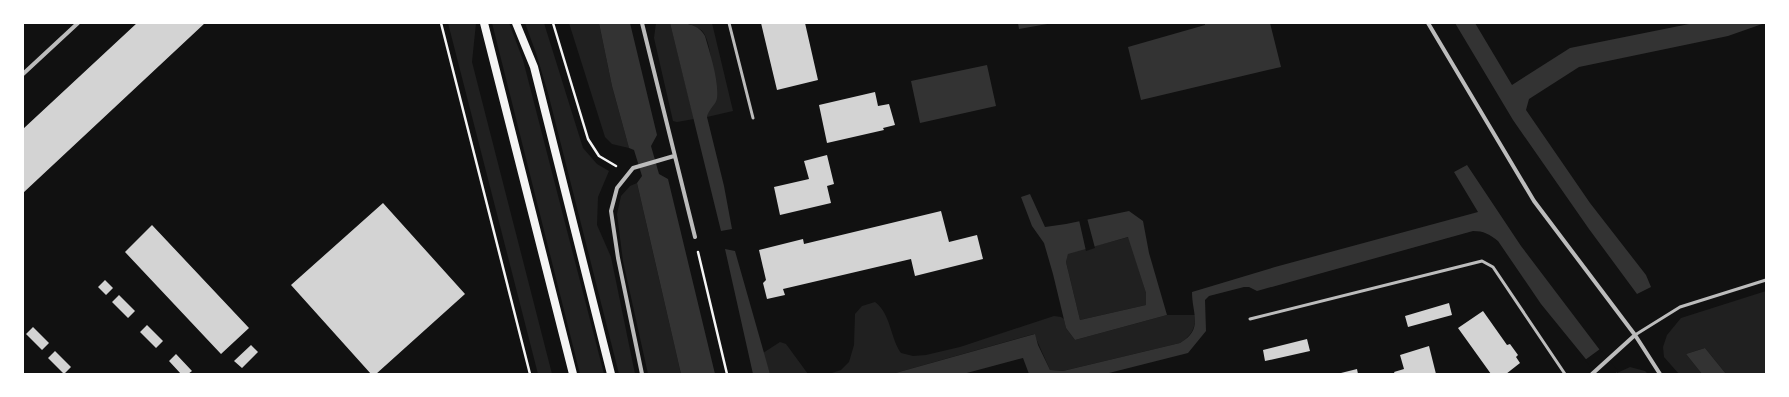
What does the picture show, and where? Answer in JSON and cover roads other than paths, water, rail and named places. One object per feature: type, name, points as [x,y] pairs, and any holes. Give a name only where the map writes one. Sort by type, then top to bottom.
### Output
[{"type":"main road","points":[[484,23],[573,374]]},
{"type":"main road","points":[[516,23],[534,67],[611,374]]},
{"type":"street","points":[[23,74],[78,23]]},
{"type":"street","points":[[642,23],[695,238]]},
{"type":"street","points":[[1428,23],[1534,201],[1635,335],[1660,374]]},
{"type":"street","points":[[642,374],[618,258],[611,210],[617,188],[633,168],[674,156]]},
{"type":"street","points":[[1593,374],[1635,335]]},
{"type":"lane","points":[[729,23],[753,118]]},
{"type":"lane","points":[[1250,319],[1482,261],[1493,267],[1565,374]]},
{"type":"lane","points":[[1635,335],[1680,307],[1766,280]]}]
